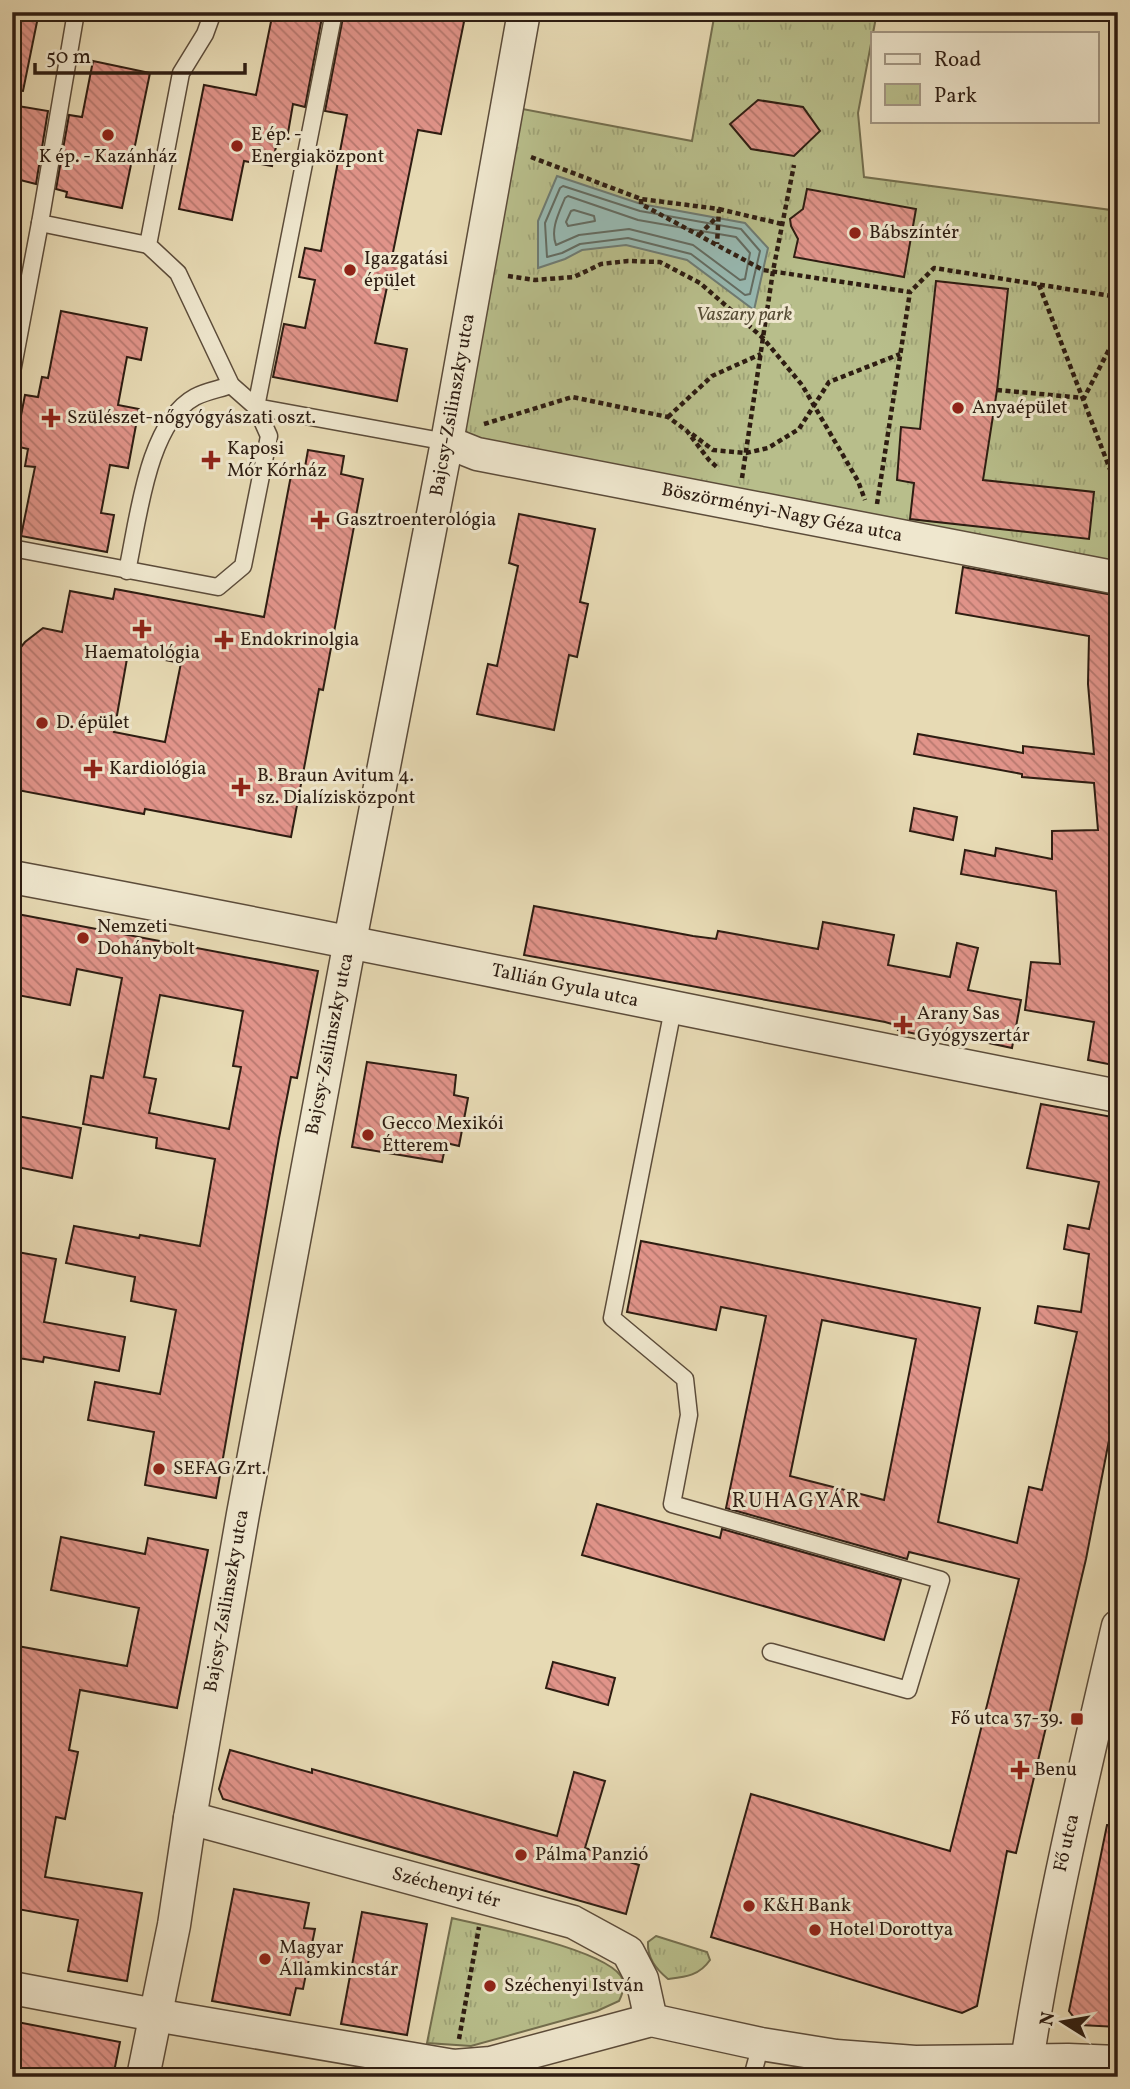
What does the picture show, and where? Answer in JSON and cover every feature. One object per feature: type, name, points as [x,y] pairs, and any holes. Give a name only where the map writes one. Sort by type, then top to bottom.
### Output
[{"type":"street","name":"Bajcsy-Zsilinszky utca","points":[[144,2077],[174,1924],[243,1514],[350,940],[447,442],[524,12]]},
{"type":"street","name":"Böszörményi-Nagy Géza utca","points":[[447,442],[477,454],[740,497],[1118,578]]},
{"type":"street","name":"Tallián Gyula utca","points":[[12,877],[350,940],[673,1009],[1118,1096]]},
{"type":"street","name":"Fő utca","points":[[1027,2061],[1059,1877],[1118,1626]]},
{"type":"street","name":"Széchenyi tér","points":[[190,1818],[573,1922],[628,1952],[642,1979],[651,2021]]},
{"type":"street","points":[[12,1988],[454,2066],[491,2063],[651,2021],[761,2044],[836,2056],[915,2062],[1118,2062]]},
{"type":"lane","points":[[12,372],[16,332],[40,223],[76,12]]},
{"type":"lane","points":[[148,245],[181,72],[205,34],[213,12]]},
{"type":"lane","points":[[256,407],[334,12]]},
{"type":"lane","points":[[12,548],[218,587],[243,566],[269,436],[256,407],[231,385],[178,273],[148,245],[40,223]]},
{"type":"lane","points":[[127,571],[153,451],[174,414],[195,397],[231,385]]},
{"type":"lane","points":[[256,407],[447,442]]},
{"type":"lane","points":[[673,1009],[612,1318],[685,1379],[689,1415],[671,1504],[941,1580],[908,1690],[771,1652]]},
{"type":"lane","points":[[752,2077],[761,2044]]},
{"type":"path","points":[[501,137],[531,157],[641,202],[763,270],[910,292]]},
{"type":"path","points":[[528,170],[531,157]]},
{"type":"path","points":[[740,497],[773,271],[794,165]]},
{"type":"path","points":[[641,202],[719,209],[782,224]]},
{"type":"path","points":[[717,245],[719,209]]},
{"type":"path","points":[[699,235],[717,218]]},
{"type":"path","points":[[506,289],[510,262]]},
{"type":"path","points":[[508,276],[535,280],[574,277],[601,264],[660,262],[700,283],[763,338],[802,385],[858,481],[873,527]]},
{"type":"path","points":[[873,527],[910,292],[934,268],[1118,297]]},
{"type":"path","points":[[1038,284],[1118,490]]},
{"type":"path","points":[[1083,397],[1118,332]]},
{"type":"path","points":[[668,417],[712,376],[761,354]]},
{"type":"path","points":[[484,411],[482,424],[572,397],[668,417],[713,450],[746,453],[768,448],[799,429],[829,382],[900,354]]},
{"type":"path","points":[[997,390],[1083,397]]},
{"type":"path","points":[[687,431],[740,497]]},
{"type":"path","points":[[454,2066],[484,1899]]},
{"type":"green space","name":"Vaszary park","points":[[715,12],[877,12],[873,32],[871,32],[858,113],[864,177],[1118,211],[1118,574],[447,442],[507,106],[692,141]]},
{"type":"green space","points":[[452,1918],[517,1933],[596,1959],[614,1969],[623,1980],[619,2001],[597,2011],[471,2046],[427,2043]]},
{"type":"green space","points":[[656,1936],[707,1952],[710,1960],[696,1973],[668,1979],[656,1967],[649,1953],[648,1942]]},
{"type":"water","points":[[557,176],[641,204],[745,223],[768,248],[754,310],[687,260],[626,245],[582,250],[538,268],[538,221]]},
{"type":"building","points":[[12,12],[39,12],[23,91],[12,90]]},
{"type":"building","name":"E ép. - Energiaközpont","points":[[273,12],[323,12],[305,107],[293,104],[288,133],[279,132],[272,166],[244,161],[232,220],[179,209],[204,85],[256,95]]},
{"type":"building","points":[[344,12],[466,12],[441,134],[418,130],[391,262],[401,264],[397,289],[387,287],[375,343],[407,349],[397,401],[273,377],[284,324],[305,328],[315,280],[299,277],[305,248],[321,251],[347,115],[325,111]]},
{"type":"building","name":"K ép. - Kazánház","points":[[93,61],[150,73],[122,208],[66,197],[67,192],[56,189],[69,115],[82,117]]},
{"type":"building","points":[[758,100],[803,107],[820,131],[794,156],[751,149],[730,124]]},
{"type":"building","points":[[12,105],[48,111],[36,184],[12,178]]},
{"type":"building","name":"Bábszíntér","points":[[807,189],[916,209],[904,277],[794,257],[798,239],[790,219],[803,209]]},
{"type":"building","name":"Anyaépület","points":[[936,281],[1008,289],[997,390],[983,480],[1094,492],[1089,539],[910,519],[914,483],[897,480],[901,427],[920,429]]},
{"type":"building","points":[[61,311],[147,328],[141,360],[127,357],[118,405],[139,409],[128,468],[110,465],[101,513],[114,515],[107,552],[21,536],[35,467],[25,466],[28,449],[15,446],[25,395],[38,397],[42,377],[48,378]]},
{"type":"building","points":[[308,450],[344,456],[341,474],[363,479],[323,690],[319,689],[291,837],[145,809],[144,814],[12,789],[12,658],[25,642],[43,628],[62,632],[70,591],[113,599],[115,589],[264,617],[293,465],[305,467]],"holes":[[[128,653],[181,663],[165,742],[114,732]]]},
{"type":"building","points":[[519,514],[595,529],[580,602],[588,604],[577,657],[569,655],[554,730],[477,714],[488,664],[497,666],[518,566],[509,563]]},
{"type":"building","points":[[963,567],[1118,596],[1118,1066],[1088,1060],[1094,1022],[1025,1010],[1031,962],[1060,964],[1056,891],[961,874],[965,850],[995,856],[996,848],[1052,859],[1052,831],[1098,830],[1094,783],[1022,777],[1022,774],[914,754],[918,734],[1023,753],[1023,746],[1094,754],[1088,684],[1089,636],[956,613]]},
{"type":"building","points":[[914,808],[957,817],[953,840],[910,831]]},
{"type":"building","points":[[534,906],[693,936],[716,939],[718,931],[818,949],[823,922],[894,935],[888,965],[950,977],[957,943],[978,948],[968,990],[1021,1000],[1012,1048],[965,1038],[964,1042],[921,1035],[898,1030],[899,1026],[885,1022],[524,955]]},
{"type":"building","points":[[12,913],[318,971],[297,1078],[291,1077],[279,1138],[216,1498],[145,1485],[154,1432],[88,1420],[95,1382],[160,1394],[176,1310],[131,1301],[135,1277],[66,1263],[74,1226],[200,1246],[215,1159],[156,1148],[157,1138],[83,1124],[91,1076],[103,1078],[122,978],[77,969],[70,1005],[12,994]],"holes":[[[160,995],[243,1011],[233,1066],[241,1067],[229,1129],[149,1113],[156,1079],[144,1077]]]},
{"type":"building","points":[[367,1062],[456,1075],[454,1095],[468,1098],[459,1146],[446,1143],[442,1162],[352,1147]]},
{"type":"building","points":[[1041,1104],[1118,1118],[1118,1394],[1086,1559],[1016,1853],[1007,1851],[977,2006],[962,2013],[711,1937],[751,1794],[950,1851],[1019,1579],[909,1552],[907,1559],[726,1508],[766,1316],[721,1307],[716,1330],[627,1312],[641,1241],[980,1308],[938,1522],[1017,1543],[1029,1487],[1042,1490],[1077,1332],[1035,1323],[1038,1306],[1081,1312],[1089,1254],[1064,1249],[1068,1225],[1089,1229],[1099,1182],[1027,1168]],"holes":[[[822,1320],[916,1339],[884,1500],[790,1476]]]},
{"type":"building","points":[[12,1115],[81,1128],[72,1178],[12,1166]]},
{"type":"building","points":[[12,1251],[56,1259],[44,1322],[125,1337],[119,1371],[44,1357],[43,1362],[12,1357],[20,1304],[12,1302]]},
{"type":"building","points":[[597,1504],[720,1538],[722,1529],[901,1580],[884,1640],[582,1555]]},
{"type":"building","points":[[61,1537],[145,1554],[148,1538],[208,1550],[177,1708],[80,1690],[69,1750],[78,1752],[65,1819],[56,1817],[45,1877],[142,1893],[127,1981],[68,1971],[78,1920],[12,1908],[12,1645],[127,1666],[139,1608],[51,1590]]},
{"type":"building","points":[[553,1662],[615,1678],[608,1705],[546,1688]]},
{"type":"building","points":[[230,1750],[312,1773],[312,1769],[557,1836],[574,1772],[605,1781],[585,1848],[639,1865],[626,1914],[223,1799],[219,1789]]},
{"type":"building","points":[[1107,1825],[1118,1826],[1118,2027],[1080,2025],[1069,2011]]},
{"type":"building","name":"Magyar Államkincstár","points":[[234,1889],[309,1903],[304,1928],[315,1929],[303,1989],[296,1988],[290,2015],[212,2001]]},
{"type":"building","points":[[362,1912],[427,1924],[407,2035],[341,2024]]},
{"type":"building","points":[[12,2021],[120,2042],[113,2077],[46,2077],[12,2070]]},
{"type":"place","name":"K ép. - Kazánház","points":[[108,135]]},
{"type":"place","name":"E ép. - Energiaközpont","points":[[237,146]]},
{"type":"place","name":"Bábszíntér","points":[[855,233]]},
{"type":"place","name":"Igazgatási épület","points":[[350,270]]},
{"type":"place","name":"Anyaépület","points":[[958,408]]},
{"type":"place","name":"Szülészet-nőgyógyászati oszt.","points":[[51,418]]},
{"type":"place","name":"Kaposi Mór Kórház","points":[[211,460]]},
{"type":"place","name":"Gasztroenterológia","points":[[320,520]]},
{"type":"place","name":"Haematológia","points":[[142,629]]},
{"type":"place","name":"Endokrinolgia","points":[[224,640]]},
{"type":"place","name":"D. épület","points":[[42,723]]},
{"type":"place","name":"Kardiológia","points":[[93,769]]},
{"type":"place","name":"B. Braun Avitum 4. sz. Dialízisközpont","points":[[241,787]]},
{"type":"place","name":"Nemzeti Dohánybolt","points":[[83,938]]},
{"type":"place","name":"Arany Sas Gyógyszertár","points":[[903,1025]]},
{"type":"place","name":"Gecco Mexikói Étterem","points":[[368,1135]]},
{"type":"place","name":"SEFAG Zrt.","points":[[159,1469]]},
{"type":"place","name":"Fő utca 37-39.","points":[[1077,1719]]},
{"type":"place","name":"Benu","points":[[1020,1770]]},
{"type":"place","name":"Pálma Panzió","points":[[521,1855]]},
{"type":"place","name":"K&H Bank","points":[[749,1906]]},
{"type":"place","name":"Hotel Dorottya","points":[[815,1930]]},
{"type":"place","name":"Magyar Államkincstár","points":[[265,1959]]},
{"type":"place","name":"Széchenyi István","points":[[490,1986]]},
{"type":"district","name":"RUHAGYÁR","points":[[797,1501]]}]
